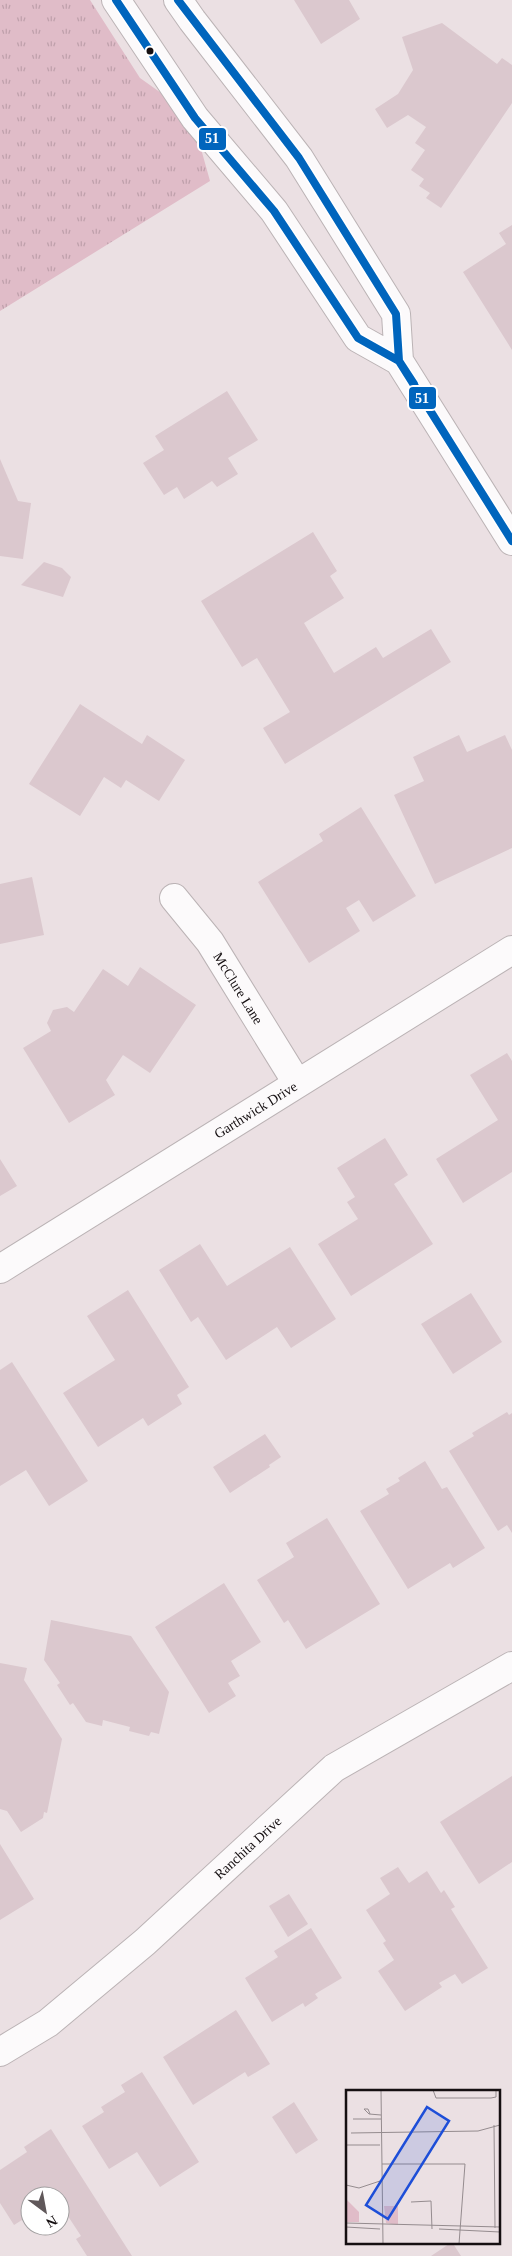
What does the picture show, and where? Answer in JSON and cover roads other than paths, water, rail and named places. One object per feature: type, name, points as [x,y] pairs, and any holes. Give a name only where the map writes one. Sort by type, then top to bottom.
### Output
[{"type":"street","points":[[116,0],[195,118],[274,211],[358,338],[399,361]]},
{"type":"street","points":[[178,0],[299,158],[396,314],[399,361],[512,541]]},
{"type":"street","name":"McClure Lane","points":[[174,898],[210,942],[297,1083]]},
{"type":"street","name":"Garthwick Drive","points":[[0,1269],[512,950]]},
{"type":"street","name":"Ranchita Drive","points":[[0,2052],[48,2023],[145,1942],[334,1768],[512,1666]]}]
